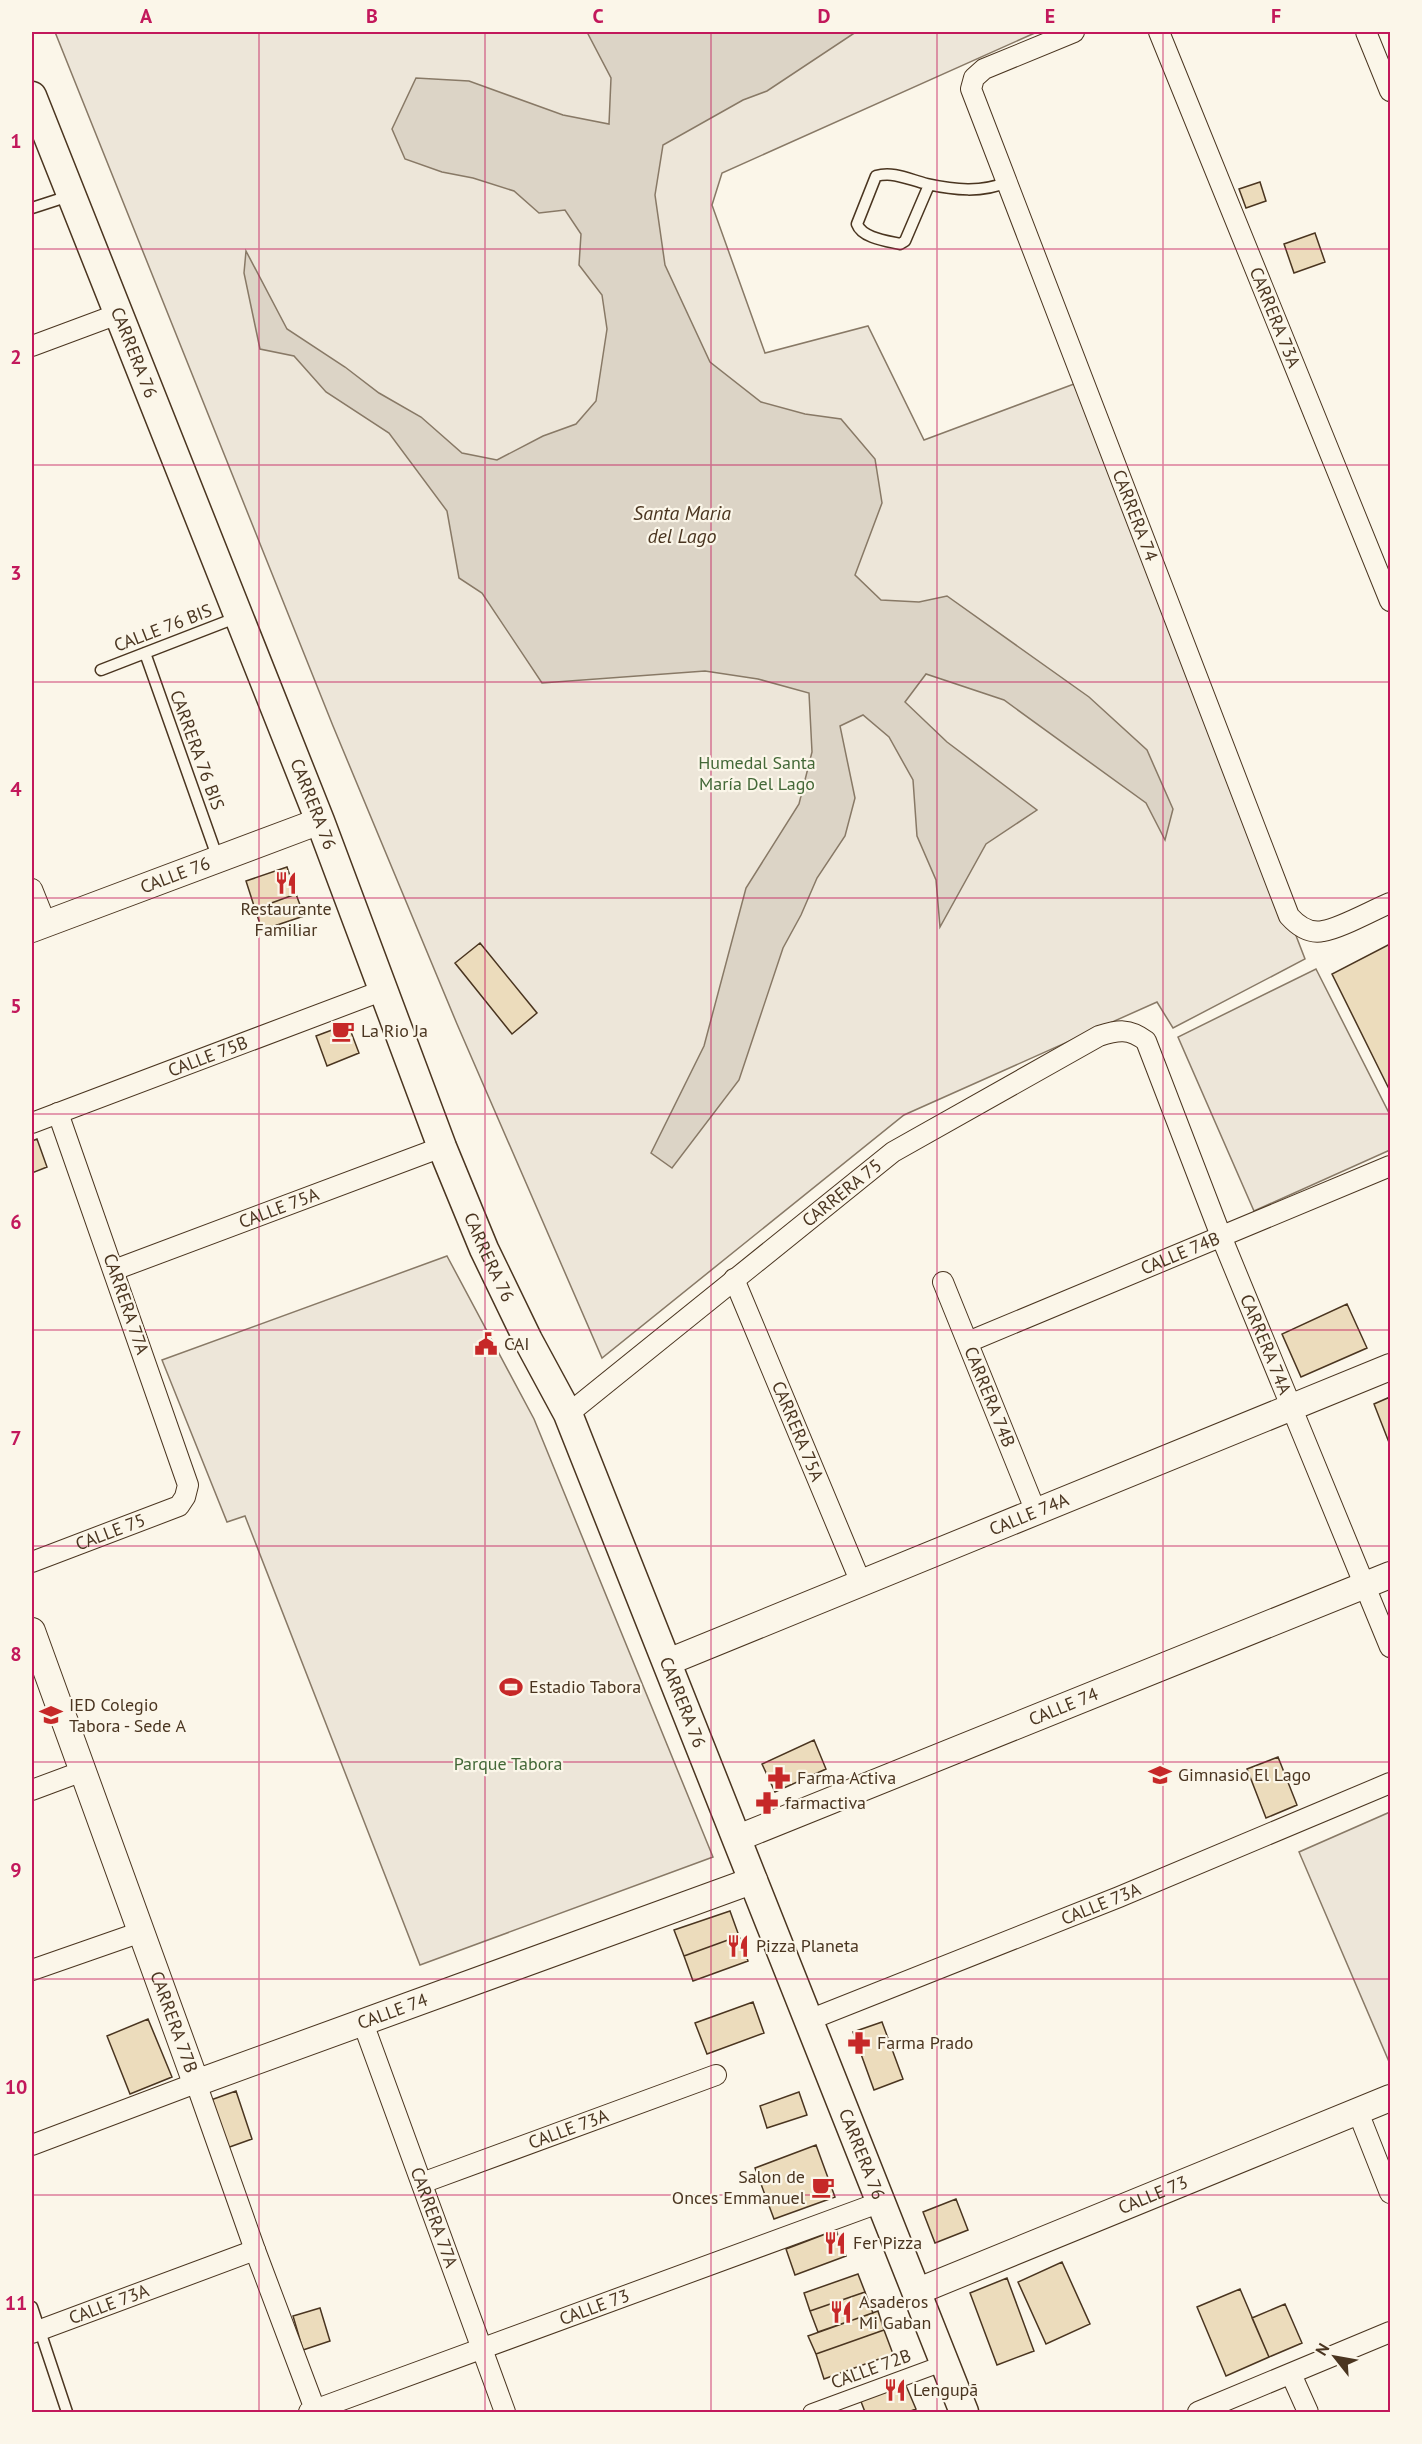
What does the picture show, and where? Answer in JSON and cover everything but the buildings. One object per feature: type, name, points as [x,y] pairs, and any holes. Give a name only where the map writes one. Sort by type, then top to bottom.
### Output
[{"type":"main road","name":"CARRERA 76","points":[[32,96],[37,127],[70,195],[320,821],[442,1148],[484,1249],[528,1340],[568,1414],[738,1838],[963,2412]]},
{"type":"street","name":"CARRERA 74","points":[[1074,32],[984,69],[974,78],[971,89],[1289,916],[1305,929],[1323,932],[1390,903]]},
{"type":"street","name":"CARRERA 73A","points":[[1158,32],[1390,601]]},
{"type":"street","points":[[1366,32],[1390,91]]},
{"type":"street","points":[[32,346],[118,314]]},
{"type":"street","name":"CALLE 76","points":[[39,927],[320,821]]},
{"type":"street","points":[[32,889],[39,927]]},
{"type":"street","name":"CALLE 75B","points":[[32,1123],[384,990]]},
{"type":"street","name":"CARRERA 75","points":[[568,1414],[893,1152],[1099,1036],[1118,1030],[1138,1035],[1146,1041]]},
{"type":"street","name":"CARRERA 74A","points":[[1146,1041],[1221,1236],[1390,1647]]},
{"type":"street","name":"CARRERA 77A","points":[[58,1113],[188,1485],[185,1497]]},
{"type":"street","name":"CALLE 75A","points":[[114,1270],[442,1148]]},
{"type":"street","name":"CALLE 74B","points":[[968,1342],[1390,1166]]},
{"type":"street","name":"CARRERA 75A","points":[[734,1279],[861,1584]]},
{"type":"street","name":"CARRERA 74B","points":[[943,1282],[1036,1512]]},
{"type":"street","name":"CALLE 74A","points":[[668,1662],[1390,1367]]},
{"type":"street","name":"CALLE 75","points":[[32,1562],[179,1506],[185,1497]]},
{"type":"street","name":"CALLE 74","points":[[738,1838],[1390,1575]]},
{"type":"street","name":"CARRERA 77B","points":[[32,1631],[314,2412]]},
{"type":"street","points":[[32,1790],[83,1771]]},
{"type":"street","name":"CALLE 73A","points":[[809,2020],[1119,1897],[1390,1783]]},
{"type":"street","name":"CALLE 74","points":[[32,2145],[754,1880]]},
{"type":"street","points":[[32,1970],[141,1932]]},
{"type":"street","name":"CARRERA 77A","points":[[363,2023],[505,2412]]},
{"type":"street","name":"CALLE 73A","points":[[422,2183],[716,2074]]},
{"type":"street","name":"CALLE 73","points":[[916,2292],[1390,2098]]},
{"type":"street","points":[[1358,2112],[1390,2193]]},
{"type":"street","name":"CALLE 73","points":[[314,2412],[881,2202]]},
{"type":"street","name":"CALLE 73A","points":[[36,2332],[255,2250]]},
{"type":"street","points":[[1198,2412],[1390,2332]]},
{"type":"street","name":"CALLE 72B","points":[[811,2412],[944,2363]]},
{"type":"street","points":[[1292,2374],[1308,2412]]},
{"type":"lane","points":[[929,185],[905,241],[900,244],[867,235],[858,229],[857,225],[876,176],[888,173],[929,185],[974,190],[1007,182]]},
{"type":"lane","points":[[32,208],[70,195]]},
{"type":"lane","name":"CALLE 76 BIS","points":[[100,670],[238,617]]},
{"type":"lane","name":"CARRERA 76 BIS","points":[[145,653],[219,859]]},
{"type":"lane","points":[[32,2307],[36,2332],[67,2412]]},
{"type":"green space","name":"Humedal Santa María Del Lago","points":[[55,32],[1037,32],[722,173],[712,205],[765,353],[868,326],[924,440],[1082,381],[1305,959],[1173,1028],[1157,1002],[904,1115],[602,1358],[457,1024],[333,726]]},
{"type":"green space","points":[[1316,969],[1390,1115],[1390,1150],[1254,1211],[1178,1037]]},
{"type":"green space","name":"Parque Tabora","points":[[447,1256],[534,1419],[713,1857],[420,1965],[245,1516],[227,1522],[162,1360]]},
{"type":"green space","points":[[1390,1812],[1390,2064],[1299,1852]]},
{"type":"water","name":"Santa Maria del Lago","points":[[587,32],[856,32],[767,91],[743,100],[663,145],[655,195],[665,265],[710,362],[761,402],[805,414],[841,419],[875,459],[882,503],[855,575],[881,600],[919,602],[947,596],[1089,697],[1147,750],[1173,809],[1165,840],[1146,803],[1004,700],[926,674],[905,702],[947,742],[1037,810],[986,844],[940,927],[936,880],[917,836],[913,780],[889,737],[863,715],[840,726],[855,798],[845,836],[817,878],[783,948],[739,1080],[672,1168],[651,1153],[704,1046],[746,888],[799,804],[812,752],[809,693],[758,679],[705,671],[542,683],[482,593],[459,578],[447,511],[389,433],[326,392],[294,356],[260,349],[244,273],[246,251],[287,329],[345,367],[379,393],[421,417],[462,453],[497,460],[543,436],[576,424],[596,401],[607,329],[602,295],[579,265],[581,234],[565,210],[539,213],[514,191],[473,178],[442,172],[405,159],[392,129],[416,78],[469,81],[563,115],[609,124],[611,78]]},
{"type":"place","name":"Restaurante Familiar","points":[[286,883]]},
{"type":"place","name":"La Rio Ja","points":[[343,1031]]},
{"type":"place","name":"CAI","points":[[486,1344]]},
{"type":"place","name":"Estadio Tabora","points":[[511,1687]]},
{"type":"place","name":"IED Colegio Tabora - Sede A","points":[[51,1715]]},
{"type":"place","name":"Gimnasio El Lago","points":[[1160,1775]]},
{"type":"place","name":"Farma Activa","points":[[779,1778]]},
{"type":"place","name":"farmactiva","points":[[767,1803]]},
{"type":"place","name":"Pizza Planeta","points":[[738,1946]]},
{"type":"place","name":"Farma Prado","points":[[859,2043]]},
{"type":"place","name":"Salon de Onces Emmanuel","points":[[823,2187]]},
{"type":"place","name":"Fer Pizza","points":[[835,2243]]},
{"type":"place","name":"Asaderos Mi Gaban","points":[[841,2312]]},
{"type":"place","name":"Lengupã","points":[[895,2390]]}]
